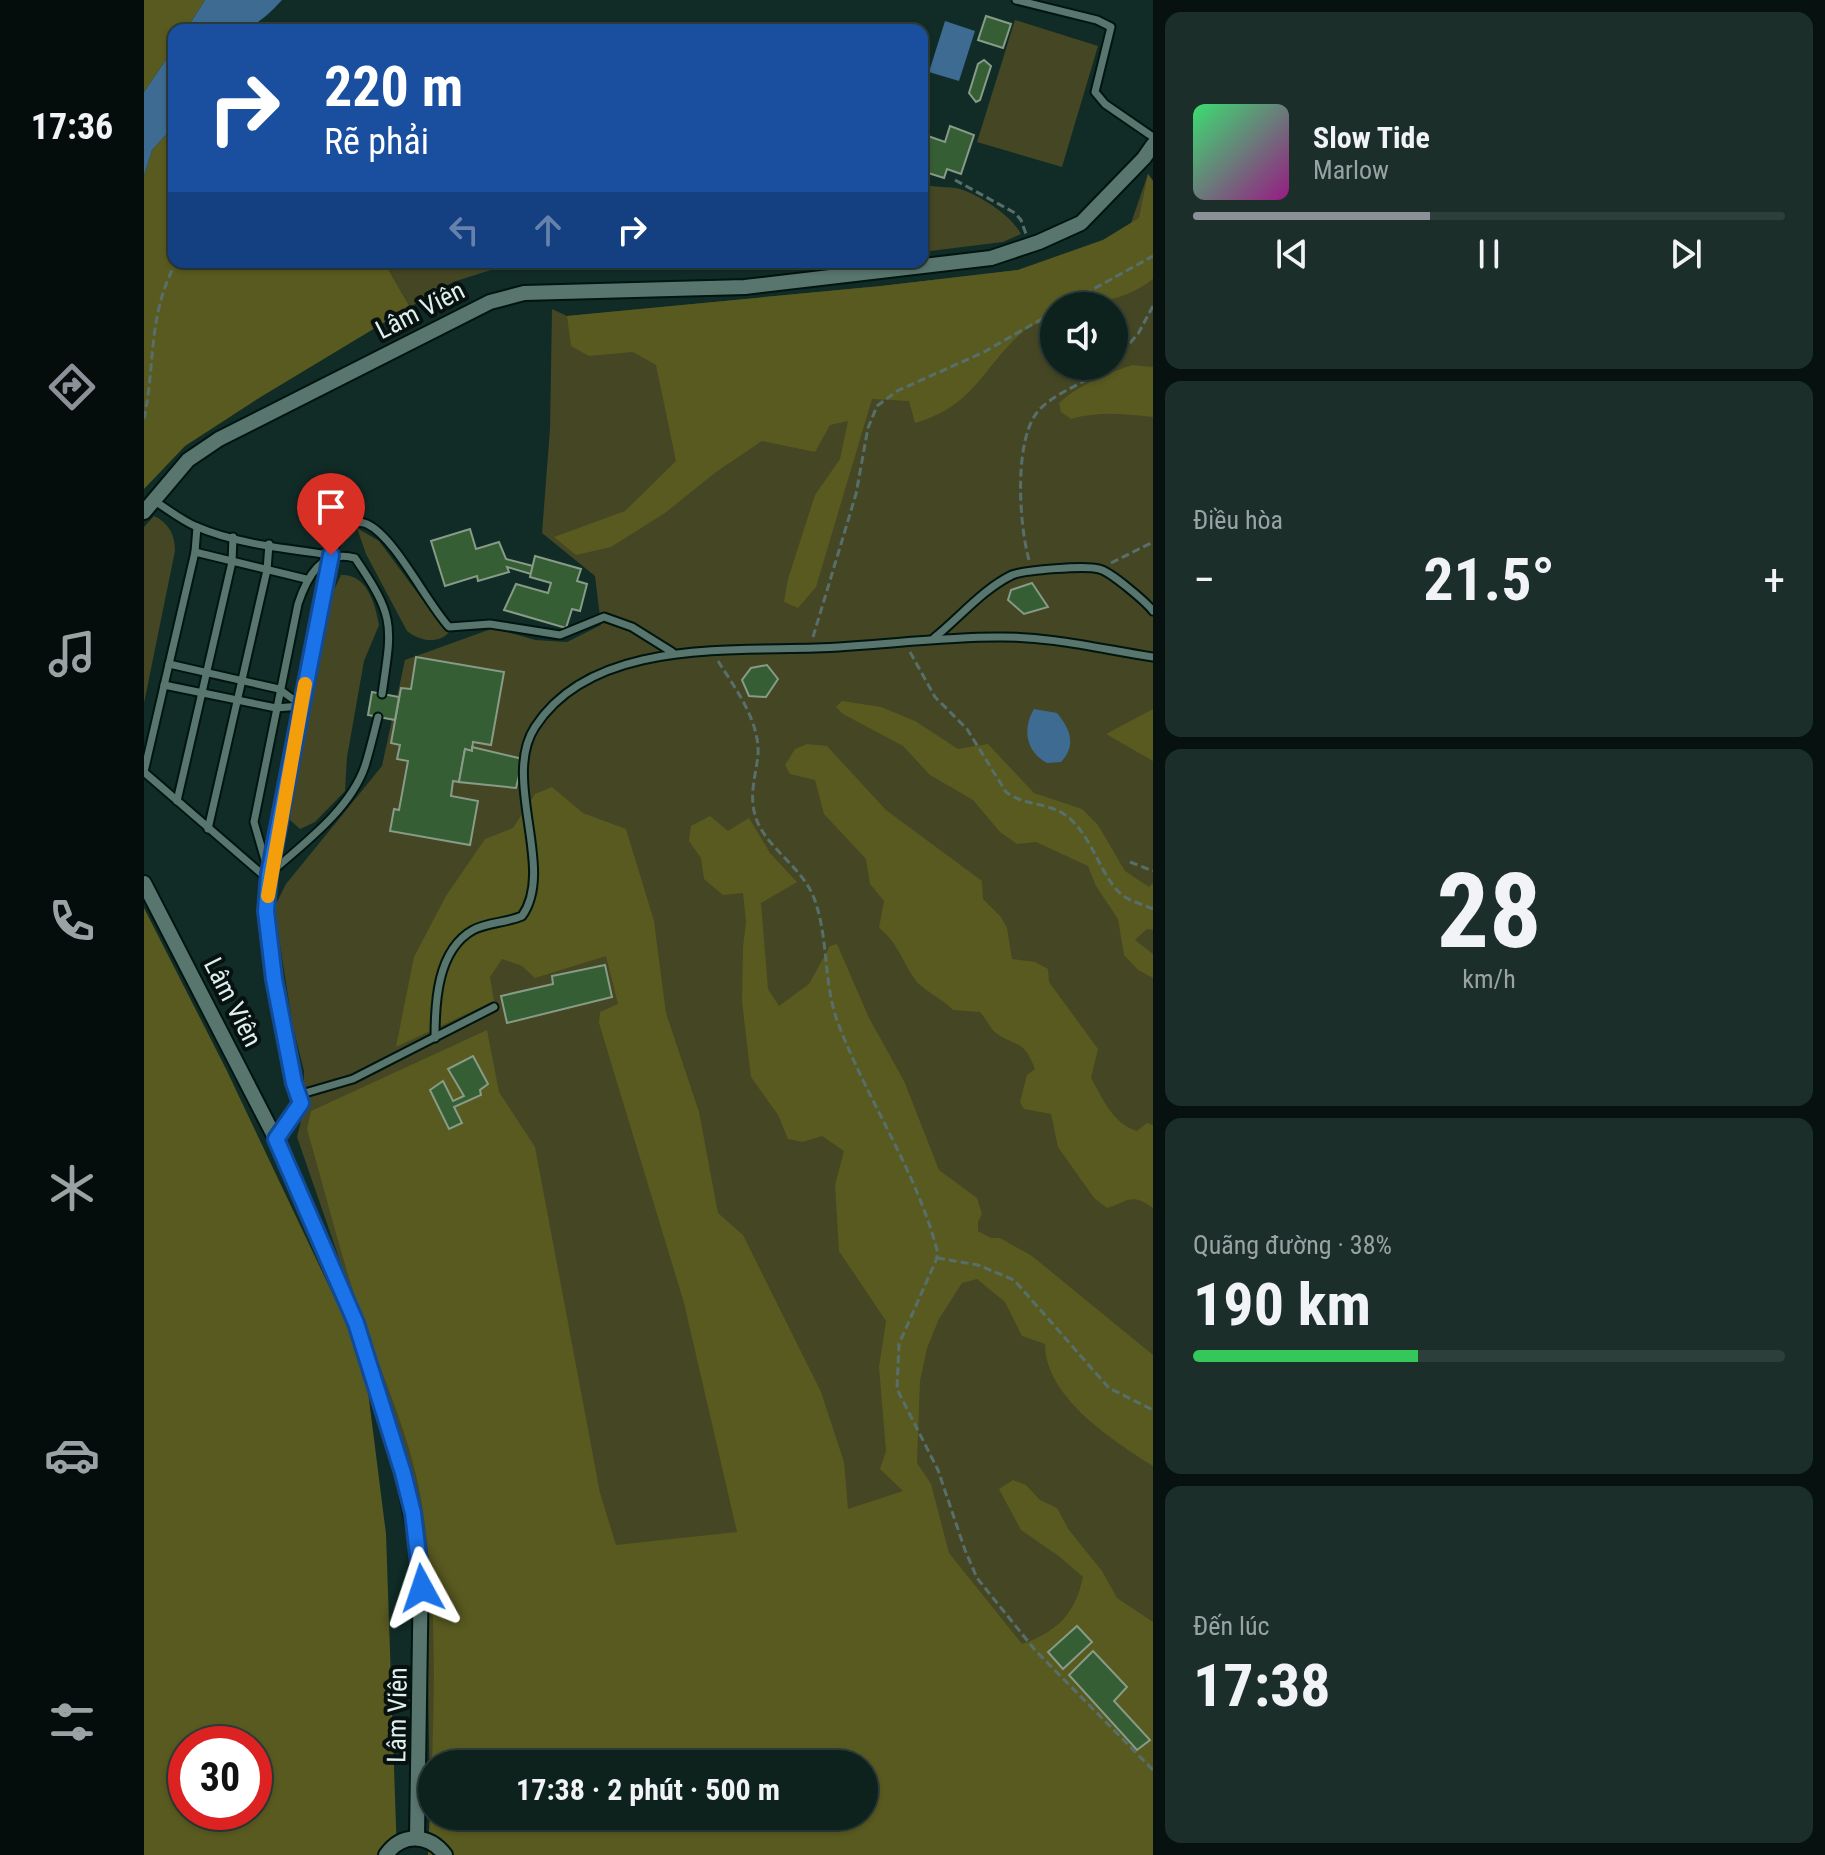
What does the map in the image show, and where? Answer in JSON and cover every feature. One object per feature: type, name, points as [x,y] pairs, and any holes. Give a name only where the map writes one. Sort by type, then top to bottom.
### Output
[{"type":"street","name":"Lâm Viên","points":[[928,264],[991,258],[1029,246],[1081,223],[1153,145]]},
{"type":"street","name":"Lâm Viên","points":[[147,503],[188,460],[219,439],[490,302],[524,293],[783,283],[893,268]]},
{"type":"street","name":"Lâm Viên","points":[[144,883],[276,1139],[356,1323],[413,1513],[421,1566],[422,1610],[417,1838]]},
{"type":"street","points":[[386,1855],[397,1844],[417,1838],[437,1846],[445,1855]]},
{"type":"lane","points":[[1016,0],[1097,20],[1111,27],[1095,92],[1105,104],[1153,137]]},
{"type":"lane","points":[[147,503],[197,527],[233,537],[355,558],[389,618],[391,634],[382,694]]},
{"type":"lane","points":[[276,1139],[301,1103],[267,931],[269,877],[330,556],[344,527],[353,523],[366,524],[384,537],[449,627],[490,624],[560,635],[604,617],[632,627],[672,652]]},
{"type":"lane","points":[[197,527],[195,552],[144,772],[208,829],[269,877]]},
{"type":"lane","points":[[177,801],[232,562],[233,537]]},
{"type":"lane","points":[[208,829],[267,570],[269,544]]},
{"type":"lane","points":[[195,552],[306,579]]},
{"type":"lane","points":[[269,877],[254,822],[279,689],[306,579],[330,556]]},
{"type":"lane","points":[[934,638],[993,588],[1013,575],[1032,571],[1100,569],[1145,601],[1153,611]]},
{"type":"lane","points":[[435,1038],[435,1007],[443,967],[456,945],[472,931],[522,916],[533,895],[524,789],[529,739],[536,726],[575,687],[615,668],[654,660],[672,652],[810,648],[934,638],[1013,638],[1065,642],[1153,657]]},
{"type":"lane","points":[[169,664],[279,689],[301,705]]},
{"type":"lane","points":[[164,685],[276,708],[301,705]]},
{"type":"lane","points":[[269,877],[348,796],[364,768],[378,717]]},
{"type":"lane","points":[[298,1095],[353,1079],[494,1007]]},
{"type":"path","points":[[955,180],[1015,213],[1025,229],[1029,246]]},
{"type":"path","points":[[1088,292],[1153,256]]},
{"type":"path","points":[[144,419],[153,324],[164,285],[173,268]]},
{"type":"path","points":[[1128,345],[1153,306]]},
{"type":"path","points":[[810,648],[856,494],[868,428],[877,406],[897,391],[984,352],[1040,320]]},
{"type":"path","points":[[1032,571],[1020,514],[1025,453],[1032,419],[1061,394],[1084,380]]},
{"type":"path","points":[[1100,569],[1153,542]]},
{"type":"path","points":[[904,642],[935,697],[967,729],[1006,792],[1013,798],[1031,800],[1064,814],[1082,828],[1112,884],[1124,896],[1153,909]]},
{"type":"path","points":[[712,651],[754,726],[758,753],[752,784],[755,815],[765,834],[803,879],[813,896],[832,1005],[934,1238],[937,1258],[899,1344],[897,1389],[938,1470],[977,1578],[1035,1650],[1153,1770]]},
{"type":"path","points":[[1130,862],[1153,871]]},
{"type":"path","points":[[937,1258],[978,1265],[1014,1280],[1109,1388],[1153,1410]]},
{"type":"green space","points":[[1015,20],[1098,46],[1062,167],[977,142]]},
{"type":"green space","points":[[1148,174],[1153,181],[1153,1855],[431,1855],[431,1830],[878,1830],[878,1750],[429,1750],[426,1567],[408,1457],[297,1137],[304,1109],[304,1071],[293,1027],[274,908],[286,884],[382,766],[405,660],[494,628],[535,640],[567,642],[601,625],[595,576],[542,533],[550,429],[552,309],[567,316],[1018,270],[1103,240],[1131,223]]},
{"type":"green space","points":[[928,185],[960,189],[1003,213],[1021,234],[1003,242],[928,251]]},
{"type":"green space","points":[[387,268],[497,268],[453,282],[410,307]]},
{"type":"green space","points":[[154,516],[170,530],[175,551],[144,703],[144,527]]},
{"type":"green space","points":[[357,528],[379,541],[439,622],[450,631],[440,638],[429,640],[407,631],[366,554]]},
{"type":"green space","points":[[341,575],[357,579],[368,591],[379,625],[364,661],[347,757],[345,791],[315,822],[300,829],[290,820],[292,799],[334,590]]},
{"type":"shaded area","points":[[144,0],[205,0],[190,24],[168,24],[168,57],[144,92]]},
{"type":"shaded area","points":[[168,133],[168,268],[387,268],[410,307],[185,446],[144,489],[144,176],[152,150]]},
{"type":"shaded area","points":[[1148,174],[1153,181],[1153,279],[1128,293],[1040,292],[1040,323],[1025,330],[1010,344],[966,395],[936,415],[915,423],[909,401],[872,399],[816,587],[798,608],[784,602],[788,579],[815,495],[840,459],[848,421],[830,425],[815,452],[762,441],[716,472],[665,513],[611,547],[576,555],[554,537],[625,511],[676,461],[656,365],[633,352],[589,356],[571,346],[567,316],[1018,270],[1103,240],[1139,218]]},
{"type":"shaded area","points":[[1128,367],[1153,367],[1153,417],[1102,414],[1071,419],[1061,412],[1059,403],[1095,380],[1128,380]]},
{"type":"shaded area","points":[[842,701],[881,707],[915,721],[958,749],[988,744],[1034,793],[1082,809],[1098,825],[1125,871],[1149,887],[1153,883],[1153,930],[1147,929],[1135,940],[1153,954],[1153,978],[1138,970],[1124,955],[1118,919],[1096,886],[1088,866],[1036,842],[1017,844],[1000,832],[973,800],[930,775],[903,746],[843,714],[836,707]]},
{"type":"shaded area","points":[[1153,709],[1153,761],[1106,734]]},
{"type":"shaded area","points":[[807,744],[827,746],[886,810],[982,881],[983,899],[1007,928],[1012,959],[1035,962],[1048,969],[1049,982],[1098,1049],[1091,1078],[1110,1110],[1121,1123],[1137,1131],[1147,1123],[1153,1125],[1153,1208],[1134,1199],[1107,1208],[1094,1198],[1058,1147],[1051,1114],[1024,1109],[1020,1102],[1027,1075],[1035,1069],[1027,1052],[994,1031],[980,1012],[953,1010],[917,982],[891,940],[879,928],[884,901],[870,884],[866,859],[824,814],[815,780],[790,774],[785,765],[795,749]]},
{"type":"shaded area","points":[[552,787],[583,813],[626,829],[654,921],[666,1013],[699,1112],[718,1213],[743,1235],[821,1392],[844,1462],[848,1509],[903,1491],[880,1469],[886,1451],[879,1367],[886,1321],[839,1251],[835,1185],[844,1151],[822,1136],[802,1142],[788,1139],[778,1115],[751,1077],[742,1002],[746,922],[743,893],[723,895],[704,879],[701,858],[689,841],[691,826],[710,816],[728,831],[749,818],[770,853],[797,882],[761,903],[768,989],[779,1006],[809,984],[830,946],[837,944],[869,1018],[904,1081],[939,1170],[977,1198],[982,1214],[978,1231],[991,1238],[1000,1238],[1032,1256],[1153,1355],[1153,1466],[1101,1430],[1068,1399],[1048,1363],[1045,1344],[1022,1336],[1005,1302],[977,1279],[962,1283],[939,1319],[927,1348],[920,1381],[917,1463],[931,1484],[949,1553],[1022,1644],[1045,1634],[1063,1620],[1075,1601],[1083,1577],[1021,1530],[999,1489],[1013,1480],[1026,1485],[1040,1500],[1057,1508],[1069,1530],[1102,1571],[1117,1598],[1153,1622],[1153,1855],[428,1855],[429,1830],[878,1830],[878,1750],[432,1750],[433,1632],[421,1499],[403,1429],[339,1246],[307,1129],[311,1111],[487,1030],[499,1092],[535,1147],[600,1493],[616,1545],[737,1532],[684,1303],[599,1023],[600,1012],[618,1004],[606,956],[535,978],[522,966],[502,959],[490,977],[494,1001],[396,1047],[414,957],[446,896],[485,839],[513,828],[535,794]]},
{"type":"shaded area","points":[[144,908],[226,1069],[364,1360],[386,1534],[397,1855],[144,1855]]},
{"type":"water","points":[[205,0],[282,0],[254,24],[190,24]]},
{"type":"water","points":[[945,21],[975,31],[959,81],[929,72]]},
{"type":"water","points":[[168,57],[168,133],[152,150],[144,176],[144,92]]},
{"type":"water","points":[[1034,709],[1057,713],[1065,725],[1070,743],[1061,762],[1047,763],[1030,746],[1027,732]]},
{"type":"building","points":[[986,16],[1011,24],[1003,48],[978,40]]},
{"type":"building","points":[[984,60],[991,66],[980,100],[976,102],[969,93],[978,64]]},
{"type":"building","points":[[950,126],[974,135],[961,174],[947,169],[944,178],[928,173],[928,136],[945,142]]},
{"type":"building","points":[[470,529],[476,549],[499,542],[506,559],[533,566],[531,574],[507,567],[509,572],[478,581],[477,576],[445,586],[431,541]]},
{"type":"building","points":[[535,556],[581,569],[577,581],[587,584],[580,611],[572,609],[566,628],[504,610],[516,584],[548,593],[551,583],[530,577]]},
{"type":"building","points":[[1032,583],[1048,607],[1024,614],[1008,600],[1011,590]]},
{"type":"building","points":[[416,657],[504,672],[491,745],[473,742],[472,751],[465,749],[459,782],[453,781],[451,796],[478,801],[470,845],[390,831],[394,809],[399,810],[408,761],[397,759],[400,745],[391,743],[401,688],[411,689]]},
{"type":"building","points":[[767,665],[778,679],[766,697],[749,696],[742,680],[751,668]]},
{"type":"building","points":[[372,692],[399,697],[395,720],[368,715]]},
{"type":"building","points":[[472,747],[523,759],[516,788],[459,782],[465,749],[472,751]]},
{"type":"building","points":[[605,965],[612,997],[507,1023],[501,996],[553,984],[552,976]]},
{"type":"building","points":[[473,1056],[488,1084],[480,1090],[481,1095],[454,1107],[462,1123],[449,1129],[430,1090],[443,1081],[453,1101],[464,1096],[448,1069]]},
{"type":"building","points":[[1077,1626],[1092,1642],[1063,1669],[1048,1652]]},
{"type":"building","points":[[1093,1651],[1127,1687],[1114,1701],[1150,1740],[1137,1750],[1069,1675]]},
{"type":"slow traffic","points":[[268,896],[269,874],[305,684]]},
{"type":"route","points":[[331,555],[269,874],[267,931],[294,1083],[301,1103],[276,1139],[356,1323],[413,1513],[422,1588]]}]
